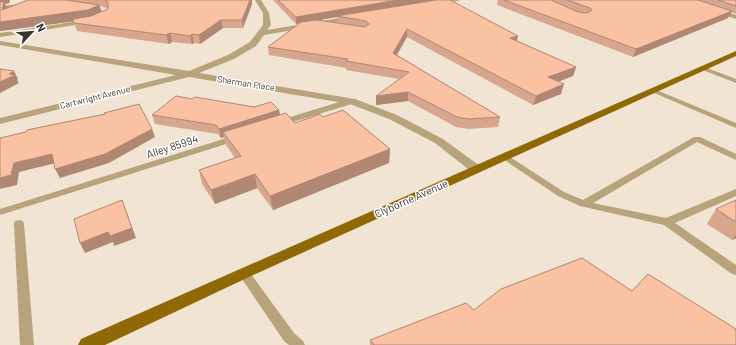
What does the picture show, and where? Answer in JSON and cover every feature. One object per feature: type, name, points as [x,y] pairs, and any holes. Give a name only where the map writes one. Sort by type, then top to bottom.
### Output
[{"type":"main road","name":"Clyborne Avenue","points":[[87,345],[476,169],[654,92],[736,53]]},
{"type":"street","points":[[258,0],[266,13],[267,25],[261,33]]},
{"type":"street","points":[[428,5],[458,0]]},
{"type":"street","points":[[682,0],[736,17]]},
{"type":"street","points":[[261,33],[360,16]]},
{"type":"street","name":"Cartwright Avenue","points":[[0,121],[190,74],[231,58],[253,44],[261,33]]},
{"type":"street","name":"Sherman Place","points":[[0,43],[352,101],[393,117],[439,141],[476,169]]},
{"type":"lane","points":[[0,8],[29,4]]},
{"type":"lane","points":[[0,35],[93,21]]},
{"type":"lane","points":[[314,24],[335,28]]},
{"type":"lane","points":[[702,68],[736,81]]},
{"type":"lane","points":[[654,92],[736,126]]},
{"type":"lane","points":[[269,127],[352,101]]},
{"type":"lane","name":"Alley 85994","points":[[0,212],[247,134]]},
{"type":"lane","points":[[583,204],[697,140],[736,157]]},
{"type":"lane","points":[[504,157],[561,194],[583,204],[667,222],[736,271]]},
{"type":"lane","points":[[667,222],[736,192]]},
{"type":"lane","points":[[19,224],[27,345]]},
{"type":"lane","points":[[244,273],[289,337],[298,345]]},
{"type":"building","points":[[28,0],[66,0],[99,5],[88,10],[0,22],[0,2],[4,2],[2,10]]},
{"type":"building","points":[[105,0],[250,0],[242,20],[221,20],[199,35],[192,34],[190,36],[170,33],[166,35],[74,23],[73,19],[91,16],[108,9],[108,2]]},
{"type":"building","points":[[278,0],[398,0],[296,17]]},
{"type":"building","points":[[436,0],[450,0],[518,36],[510,38],[576,67],[548,77],[564,84],[536,96],[407,29],[393,53],[500,117],[469,119],[457,117],[408,92],[376,96],[409,72],[346,61],[348,59],[268,47],[301,22],[317,20],[365,27],[369,24],[366,21],[337,16]]},
{"type":"building","points":[[504,0],[551,0],[578,12],[587,13],[592,10],[567,0],[698,0],[732,11],[636,49]]},
{"type":"building","points":[[718,0],[736,0],[736,6]]},
{"type":"building","points":[[0,69],[14,71],[9,74],[15,75],[0,82]]},
{"type":"building","points":[[176,96],[192,99],[195,97],[254,107],[271,102],[279,110],[219,129],[216,125],[152,115]]},
{"type":"building","points":[[139,104],[152,129],[105,154],[55,169],[52,154],[14,163],[11,175],[0,178],[0,138],[26,132],[27,130],[105,114],[104,113]]},
{"type":"building","points":[[343,110],[390,149],[270,196],[255,174],[211,190],[199,170],[241,156],[223,132],[286,113],[295,123],[320,114],[323,117]]},
{"type":"building","points":[[122,200],[132,228],[110,236],[108,232],[80,243],[74,219]]},
{"type":"building","points":[[736,200],[736,222],[716,209]]},
{"type":"building","points":[[582,258],[632,291],[648,274],[736,329],[736,345],[374,345],[370,340],[466,303],[474,310],[501,289]]}]
